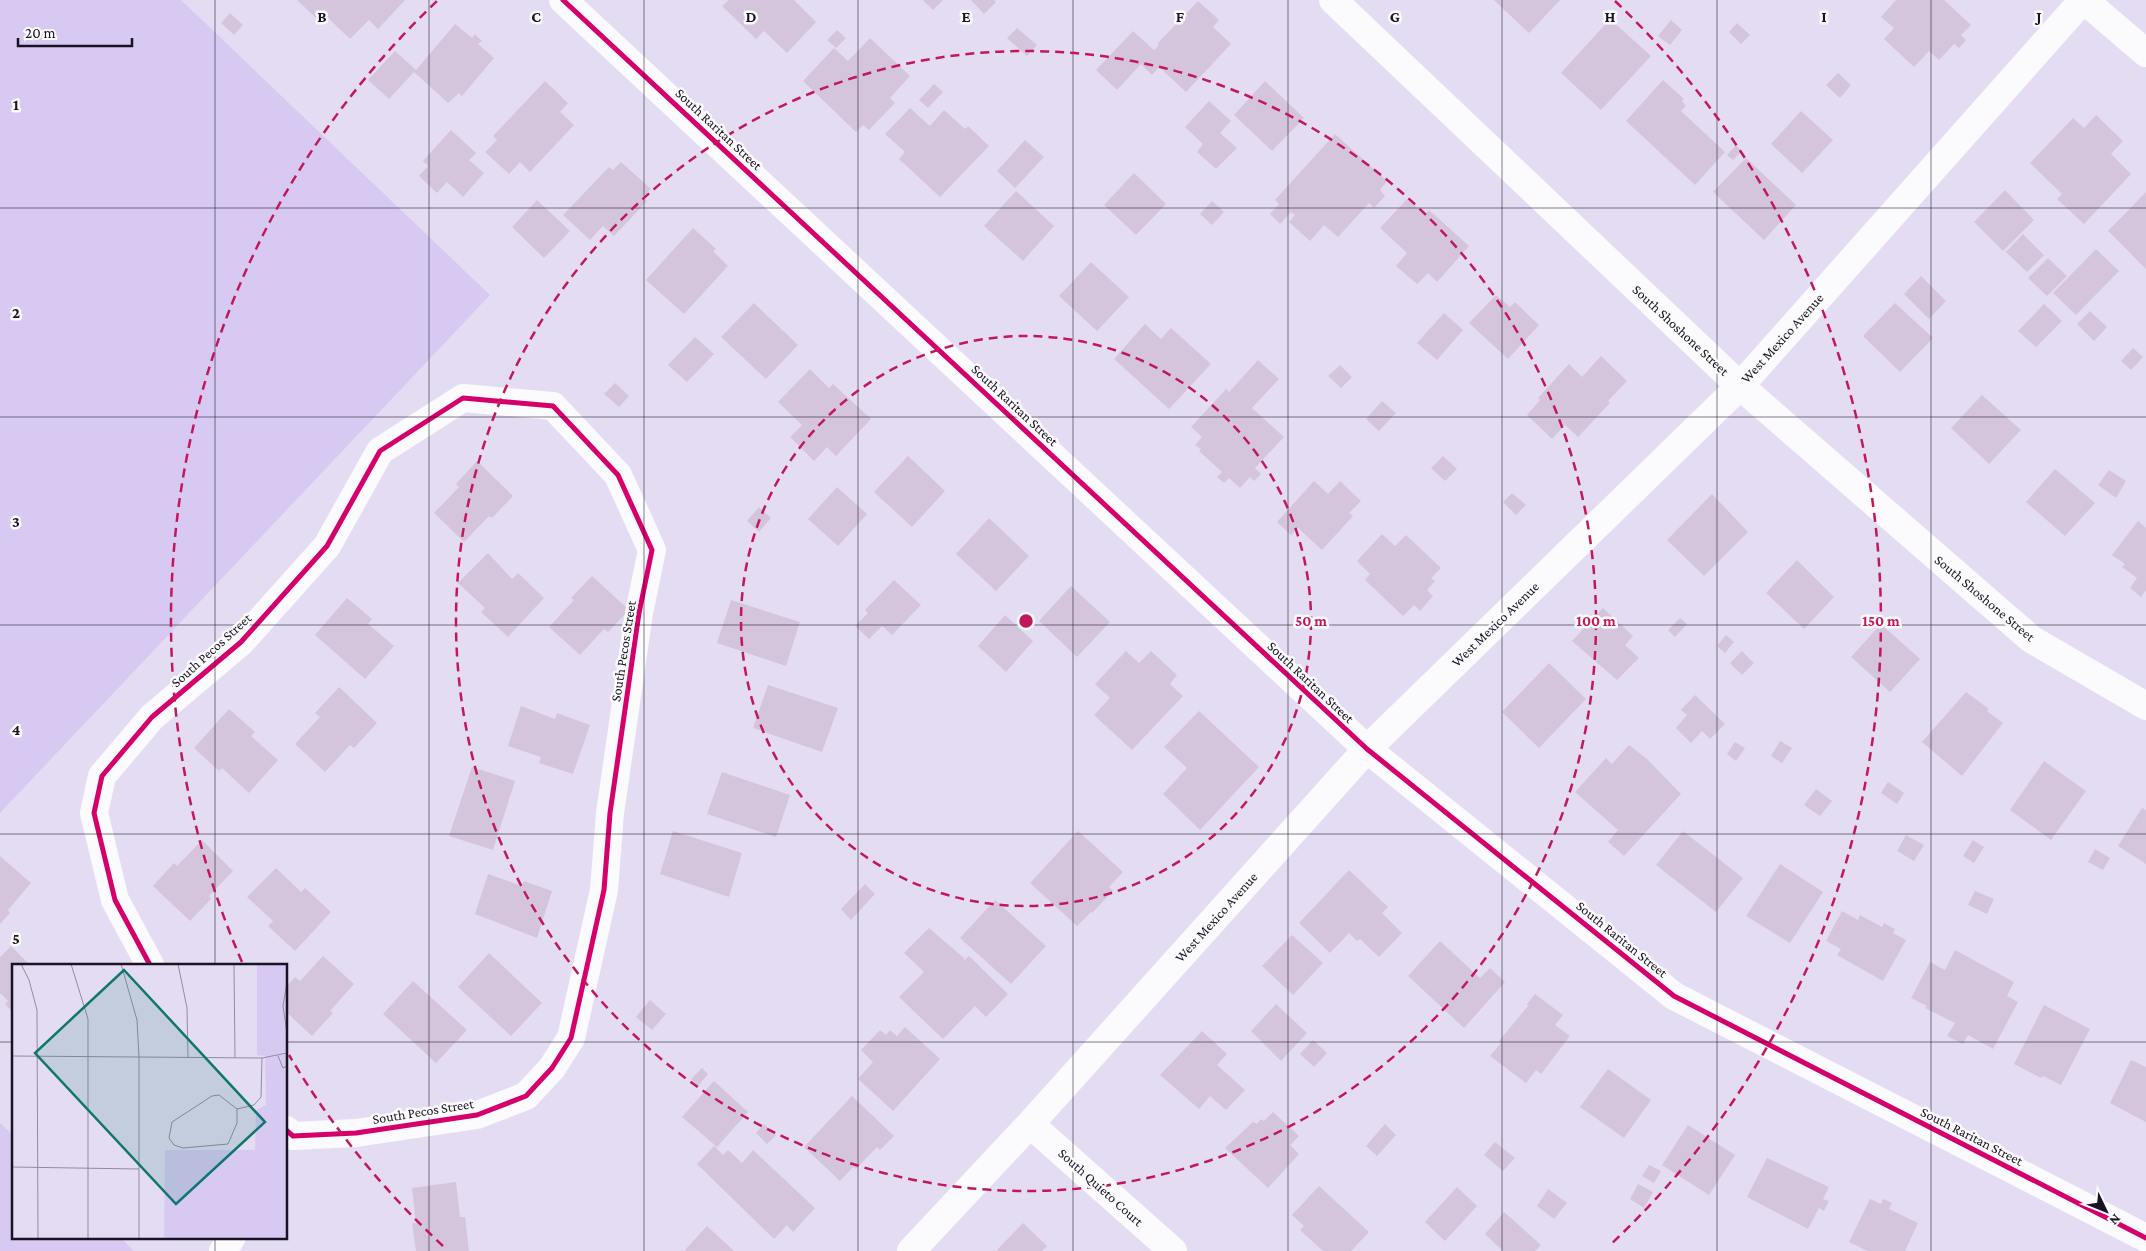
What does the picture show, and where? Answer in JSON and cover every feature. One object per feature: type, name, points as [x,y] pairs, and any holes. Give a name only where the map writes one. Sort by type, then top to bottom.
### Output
[{"type":"street","name":"South Raritan Street","points":[[564,0],[1367,749],[1674,996],[2146,1238]]},
{"type":"street","name":"South Shoshone Street","points":[[1333,0],[1740,386],[2030,639],[2146,706]]},
{"type":"street","name":"West Mexico Avenue","points":[[911,1251],[1030,1124],[1367,749],[1740,386],[2084,0]]},
{"type":"street","points":[[2084,0],[2146,53]]},
{"type":"street","name":"South Pecos Street","points":[[149,964],[115,900],[94,813],[102,776],[152,717],[241,642],[327,546],[380,451],[463,398],[553,406],[618,474],[652,550],[639,613],[610,813],[604,890],[571,1038],[552,1068],[526,1096],[477,1115],[356,1133],[288,1138]]},
{"type":"street","name":"South Quieto Court","points":[[1030,1124],[1173,1251]]},
{"type":"street","points":[[223,1251],[231,1238]]},
{"type":"shaded area","points":[[0,0],[181,0],[490,295],[0,813]]},
{"type":"shaded area","points":[[0,1123],[12,1134],[12,1238],[121,1238],[134,1251],[0,1251]]},
{"type":"building","points":[[297,0],[405,0],[378,29],[369,20],[350,39],[322,12],[316,18]]},
{"type":"building","points":[[729,0],[794,0],[816,22],[787,53],[764,31],[756,39],[722,6]]},
{"type":"building","points":[[923,0],[943,0],[933,10]]},
{"type":"building","points":[[971,0],[994,0],[996,2],[984,14]]},
{"type":"building","points":[[1494,0],[1560,0],[1529,33]]},
{"type":"building","points":[[1896,0],[1944,0],[1971,25],[1961,35],[1966,40],[1959,48],[1954,44],[1939,60],[1929,51],[1914,67],[1884,39],[1894,28],[1881,17]]},
{"type":"building","points":[[1198,1],[1219,20],[1213,27],[1231,44],[1186,92],[1159,67],[1152,75],[1141,64],[1117,90],[1096,70],[1133,31],[1154,50],[1159,45],[1157,44]]},
{"type":"building","points":[[230,13],[243,25],[234,35],[221,23]]},
{"type":"building","points":[[1610,19],[1651,56],[1601,110],[1561,73]]},
{"type":"building","points":[[1671,20],[1682,30],[1670,45],[1658,36]]},
{"type":"building","points":[[1737,23],[1750,35],[1741,44],[1729,32]]},
{"type":"building","points":[[455,24],[472,38],[475,34],[482,41],[478,44],[494,58],[462,96],[459,93],[448,103],[414,72],[389,99],[368,80],[395,51],[416,70]]},
{"type":"building","points":[[1017,28],[1037,45],[1027,56],[1007,38]]},
{"type":"building","points":[[837,30],[846,38],[836,48],[827,40]]},
{"type":"building","points":[[870,38],[910,76],[890,98],[895,103],[869,130],[863,125],[856,132],[803,81],[834,48],[848,61]]},
{"type":"building","points":[[1838,73],[1851,85],[1840,98],[1826,85]]},
{"type":"building","points":[[1663,80],[1684,99],[1682,101],[1686,106],[1681,111],[1725,152],[1695,185],[1626,121]]},
{"type":"building","points":[[545,81],[568,103],[560,112],[574,125],[530,172],[520,162],[509,174],[485,152],[497,140],[493,136]]},
{"type":"building","points":[[1265,81],[1304,118],[1272,151],[1234,115]]},
{"type":"building","points":[[934,84],[943,92],[928,108],[919,100]]},
{"type":"building","points":[[1209,101],[1231,121],[1220,133],[1237,148],[1216,169],[1197,152],[1203,144],[1185,127]]},
{"type":"building","points":[[910,108],[930,126],[944,110],[965,129],[968,126],[989,146],[940,197],[899,159],[905,152],[885,134]]},
{"type":"building","points":[[1801,111],[1833,140],[1802,173],[1771,144]]},
{"type":"building","points":[[2096,115],[2123,141],[2111,154],[2131,174],[2084,224],[2057,199],[2062,194],[2030,163],[2073,118],[2084,128]]},
{"type":"building","points":[[451,130],[476,153],[469,160],[484,173],[463,197],[447,182],[437,193],[419,176],[428,166],[423,161]]},
{"type":"building","points":[[1335,134],[1387,181],[1380,190],[1385,196],[1374,208],[1369,203],[1338,237],[1324,225],[1310,241],[1289,222],[1295,215],[1291,212],[1280,224],[1270,214],[1279,204],[1275,200]]},
{"type":"building","points":[[1025,140],[1044,157],[1015,188],[997,171]]},
{"type":"building","points":[[1736,145],[1742,151],[1733,160],[1727,155]]},
{"type":"building","points":[[1746,158],[1796,205],[1764,240],[1713,192]]},
{"type":"building","points":[[621,162],[651,189],[643,197],[647,201],[614,236],[603,226],[590,240],[563,215],[609,167],[613,170]]},
{"type":"building","points":[[1134,173],[1166,204],[1136,235],[1104,205]]},
{"type":"building","points":[[2005,190],[2034,220],[2003,251],[1974,222]]},
{"type":"building","points":[[1016,191],[1054,226],[1023,261],[984,226]]},
{"type":"building","points":[[2146,192],[2146,269],[2108,231]]},
{"type":"building","points":[[1407,199],[1425,214],[1429,210],[1469,246],[1437,282],[1428,273],[1417,284],[1396,266],[1407,253],[1380,228]]},
{"type":"building","points":[[537,200],[570,231],[544,258],[512,227]]},
{"type":"building","points":[[1212,201],[1224,212],[1212,225],[1200,214]]},
{"type":"building","points":[[693,228],[716,249],[713,251],[728,266],[684,314],[646,280]]},
{"type":"building","points":[[2023,234],[2044,255],[2027,272],[2006,252]]},
{"type":"building","points":[[2096,249],[2119,271],[2076,315],[2053,293]]},
{"type":"building","points":[[2048,258],[2067,276],[2047,296],[2028,278]]},
{"type":"building","points":[[1091,262],[1129,297],[1097,331],[1059,296]]},
{"type":"building","points":[[1921,276],[1946,301],[1929,319],[1904,294]]},
{"type":"building","points":[[1496,295],[1510,307],[1515,302],[1539,325],[1508,359],[1469,323]]},
{"type":"building","points":[[754,303],[798,345],[766,379],[721,337]]},
{"type":"building","points":[[1895,303],[1933,338],[1900,372],[1863,336]]},
{"type":"building","points":[[2044,304],[2062,321],[2036,347],[2018,331]]},
{"type":"building","points":[[2090,311],[2107,327],[2094,341],[2077,324]]},
{"type":"building","points":[[1444,313],[1463,330],[1437,360],[1417,343]]},
{"type":"building","points":[[1145,324],[1161,339],[1171,328],[1211,364],[1169,409],[1114,359]]},
{"type":"building","points":[[695,337],[714,354],[687,382],[668,365]]},
{"type":"building","points":[[2133,348],[2143,357],[2131,370],[2121,361]]},
{"type":"building","points":[[1601,356],[1627,381],[1608,401],[1610,403],[1578,437],[1565,425],[1552,439],[1527,415],[1540,400],[1538,398],[1569,364],[1582,377]]},
{"type":"building","points":[[1258,360],[1279,379],[1252,408],[1284,437],[1255,468],[1261,474],[1254,481],[1250,477],[1240,488],[1229,478],[1224,483],[1217,477],[1222,472],[1199,451],[1201,449],[1195,445],[1202,437],[1191,427],[1226,389],[1229,392]]},
{"type":"building","points":[[1340,365],[1352,377],[1341,388],[1328,376]]},
{"type":"building","points":[[810,369],[829,388],[833,384],[871,419],[836,456],[827,447],[814,461],[790,437],[802,425],[778,402]]},
{"type":"building","points":[[615,383],[629,396],[619,407],[604,394]]},
{"type":"building","points":[[1982,395],[2021,430],[1989,464],[1951,428]]},
{"type":"building","points":[[1382,401],[1396,413],[1379,431],[1366,419]]},
{"type":"building","points":[[908,456],[945,491],[912,527],[874,492]]},
{"type":"building","points":[[1443,456],[1457,469],[1445,481],[1431,468]]},
{"type":"building","points":[[477,461],[513,496],[492,518],[489,516],[464,542],[434,513],[459,487],[456,484]]},
{"type":"building","points":[[2055,469],[2095,503],[2065,536],[2026,502]]},
{"type":"building","points":[[2109,470],[2126,481],[2116,498],[2098,485]]},
{"type":"building","points":[[1314,481],[1328,494],[1340,481],[1361,501],[1349,513],[1353,516],[1322,550],[1298,528],[1291,535],[1277,522]]},
{"type":"building","points":[[837,487],[867,514],[838,546],[808,519]]},
{"type":"building","points":[[1512,493],[1526,505],[1516,515],[1503,502]]},
{"type":"building","points":[[1712,494],[1748,532],[1704,576],[1667,540]]},
{"type":"building","points":[[759,507],[771,518],[759,532],[747,521]]},
{"type":"building","points":[[989,518],[1029,556],[996,591],[956,554]]},
{"type":"building","points":[[2138,521],[2146,528],[2146,590],[2141,597],[2130,588],[2137,578],[2122,567],[2125,564],[2112,555]]},
{"type":"building","points":[[1382,534],[1395,546],[1406,535],[1441,568],[1431,578],[1435,581],[1427,590],[1433,596],[1420,611],[1414,605],[1403,616],[1365,580],[1370,574],[1357,561]]},
{"type":"building","points":[[488,553],[512,579],[518,573],[544,598],[508,637],[481,612],[485,608],[458,583]]},
{"type":"building","points":[[1797,560],[1834,597],[1804,629],[1766,593]]},
{"type":"building","points":[[592,576],[629,610],[608,632],[604,629],[580,655],[549,627],[574,600],[571,598]]},
{"type":"building","points":[[894,580],[921,605],[892,635],[882,626],[869,639],[855,626],[868,613],[865,610]]},
{"type":"building","points":[[1071,586],[1110,622],[1077,657],[1039,621]]},
{"type":"building","points":[[347,598],[372,619],[368,624],[394,646],[365,679],[315,635]]},
{"type":"building","points":[[731,600],[800,622],[786,666],[717,643]]},
{"type":"building","points":[[1603,608],[1633,636],[1625,645],[1639,658],[1617,680],[1572,641]]},
{"type":"building","points":[[1005,615],[1033,641],[1006,672],[978,646]]},
{"type":"building","points":[[1680,618],[1687,624],[1675,637],[1668,630]]},
{"type":"building","points":[[1881,624],[1920,659],[1890,692],[1851,657]]},
{"type":"building","points":[[1726,635],[1734,642],[1725,653],[1717,646]]},
{"type":"building","points":[[1126,651],[1139,663],[1151,651],[1177,675],[1170,684],[1183,696],[1132,750],[1094,715],[1110,698],[1095,684]]},
{"type":"building","points":[[1742,651],[1754,663],[1742,675],[1730,663]]},
{"type":"building","points":[[1549,663],[1586,699],[1539,748],[1502,712]]},
{"type":"building","points":[[768,685],[838,708],[822,752],[753,728]]},
{"type":"building","points":[[339,687],[377,723],[354,748],[350,745],[325,772],[295,744],[320,717],[315,713]]},
{"type":"building","points":[[1966,692],[1989,709],[1987,711],[2003,723],[1962,776],[1922,742]]},
{"type":"building","points":[[1695,695],[1725,724],[1710,739],[1702,731],[1691,743],[1676,728],[1687,715],[1681,710]]},
{"type":"building","points":[[521,706],[555,719],[557,713],[590,725],[573,774],[539,763],[541,757],[508,746]]},
{"type":"building","points":[[229,709],[255,732],[251,736],[278,760],[249,793],[222,768],[219,771],[194,748]]},
{"type":"building","points":[[1199,711],[1259,767],[1200,830],[1163,794],[1187,768],[1164,747]]},
{"type":"building","points":[[1780,741],[1792,748],[1782,763],[1771,756]]},
{"type":"building","points":[[1735,742],[1745,748],[1736,761],[1727,754]]},
{"type":"building","points":[[1629,745],[1647,759],[1681,794],[1624,856],[1608,842],[1618,830],[1575,792],[1606,758],[1612,764]]},
{"type":"building","points":[[2044,761],[2086,791],[2051,840],[2010,810]]},
{"type":"building","points":[[472,767],[515,781],[493,850],[449,836]]},
{"type":"building","points":[[722,772],[790,795],[776,837],[707,814]]},
{"type":"building","points":[[1888,782],[1904,793],[1897,804],[1881,793]]},
{"type":"building","points":[[1816,789],[1832,801],[1820,816],[1804,805]]},
{"type":"building","points":[[2142,808],[2146,810],[2146,864],[2118,846]]},
{"type":"building","points":[[673,831],[742,853],[729,897],[660,874]]},
{"type":"building","points":[[1078,831],[1123,872],[1109,887],[1113,891],[1077,926],[1030,883]]},
{"type":"building","points":[[1683,831],[1743,878],[1716,912],[1656,865]]},
{"type":"building","points":[[1906,835],[1924,845],[1914,861],[1897,851]]},
{"type":"building","points":[[202,840],[233,871],[209,896],[211,899],[190,921],[153,886],[174,863],[177,866]]},
{"type":"building","points":[[1973,840],[1984,847],[1974,863],[1963,856]]},
{"type":"building","points":[[2095,849],[2110,858],[2103,870],[2088,862]]},
{"type":"building","points":[[0,856],[31,883],[8,910],[10,913],[0,924]]},
{"type":"building","points":[[1780,864],[1823,892],[1790,943],[1746,916]]},
{"type":"building","points":[[276,868],[301,892],[305,888],[331,912],[295,951],[268,926],[273,921],[247,897]]},
{"type":"building","points":[[1349,870],[1388,907],[1382,913],[1402,933],[1379,957],[1360,939],[1357,941],[1349,933],[1330,953],[1299,923]]},
{"type":"building","points":[[488,874],[522,886],[524,881],[552,891],[537,938],[475,914]]},
{"type":"building","points":[[865,884],[875,894],[851,920],[841,909]]},
{"type":"building","points":[[1975,891],[1994,899],[1987,914],[1968,905]]},
{"type":"building","points":[[995,900],[1046,946],[1011,984],[960,938]]},
{"type":"building","points":[[1842,911],[1858,920],[1860,915],[1882,927],[1884,923],[1895,929],[1893,933],[1906,940],[1883,981],[1837,955],[1841,949],[1826,941]]},
{"type":"building","points":[[929,928],[964,958],[963,961],[969,956],[1008,994],[986,1017],[975,1006],[943,1039],[899,997],[924,972],[904,953]]},
{"type":"building","points":[[1292,935],[1323,963],[1293,995],[1262,966]]},
{"type":"building","points":[[1440,941],[1480,978],[1490,968],[1505,982],[1464,1028],[1408,976]]},
{"type":"building","points":[[11,946],[29,964],[12,964],[12,1011],[5,1004],[8,1001],[0,993],[0,957]]},
{"type":"building","points":[[1955,950],[2014,982],[2007,996],[2018,1002],[1993,1049],[1968,1035],[1963,1044],[1947,1036],[1955,1023],[1925,1008],[1927,1006],[1911,998],[1930,962],[1945,970]]},
{"type":"building","points":[[489,953],[542,1003],[511,1036],[458,987]]},
{"type":"building","points":[[323,956],[354,984],[330,1011],[333,1013],[312,1036],[288,1014],[288,985],[295,977],[300,981]]},
{"type":"building","points":[[413,981],[467,1030],[436,1063],[383,1014]]},
{"type":"building","points":[[1535,994],[1563,1015],[1555,1025],[1570,1036],[1541,1074],[1536,1070],[1526,1083],[1490,1056],[1501,1043],[1499,1041],[1528,1006],[1527,1004]]},
{"type":"building","points":[[650,1000],[666,1014],[652,1030],[636,1017]]},
{"type":"building","points":[[1276,1004],[1307,1033],[1281,1061],[1251,1031]]},
{"type":"building","points":[[2044,1005],[2090,1029],[2061,1085],[2043,1076],[2041,1078],[2014,1064]]},
{"type":"building","points":[[905,1027],[940,1059],[893,1111],[858,1079],[873,1062],[861,1050],[880,1030],[886,1035],[890,1030],[897,1036]]},
{"type":"building","points":[[1202,1031],[1227,1054],[1217,1065],[1245,1090],[1226,1110],[1210,1096],[1199,1109],[1160,1075]]},
{"type":"building","points":[[1313,1040],[1327,1053],[1314,1067],[1300,1054]]},
{"type":"building","points":[[2131,1060],[2146,1067],[2146,1122],[2110,1103]]},
{"type":"building","points":[[702,1068],[708,1074],[698,1086],[691,1079]]},
{"type":"building","points":[[1608,1069],[1651,1100],[1624,1138],[1580,1107]]},
{"type":"building","points":[[714,1081],[748,1112],[717,1147],[682,1117]]},
{"type":"building","points":[[852,1096],[894,1136],[880,1150],[877,1147],[856,1169],[853,1167],[840,1181],[804,1147]]},
{"type":"building","points":[[1273,1112],[1299,1136],[1290,1145],[1299,1154],[1268,1188],[1225,1148],[1253,1122],[1257,1124],[1261,1119],[1264,1121]]},
{"type":"building","points":[[764,1124],[776,1135],[767,1144],[756,1133]]},
{"type":"building","points":[[1385,1124],[1396,1135],[1377,1156],[1366,1146]]},
{"type":"building","points":[[1688,1125],[1735,1155],[1709,1195],[1662,1165]]},
{"type":"building","points":[[1495,1142],[1515,1158],[1503,1171],[1484,1155]]},
{"type":"building","points":[[714,1146],[723,1155],[728,1150],[742,1163],[753,1150],[815,1208],[793,1232],[787,1225],[774,1239],[697,1164]]},
{"type":"building","points":[[1767,1158],[1829,1187],[1823,1199],[1829,1201],[1824,1211],[1819,1208],[1808,1229],[1747,1197]]},
{"type":"building","points":[[1649,1165],[1661,1171],[1654,1183],[1642,1176]]},
{"type":"building","points":[[456,1182],[460,1217],[465,1217],[469,1251],[416,1251],[412,1223],[416,1223],[412,1188]]},
{"type":"building","points":[[1638,1184],[1653,1192],[1644,1208],[1630,1199]]},
{"type":"building","points":[[1319,1186],[1369,1232],[1351,1251],[1323,1251],[1300,1230],[1304,1226],[1292,1215]]},
{"type":"building","points":[[1457,1187],[1477,1206],[1445,1241],[1425,1222]]},
{"type":"building","points":[[1548,1189],[1567,1203],[1554,1219],[1537,1206]]},
{"type":"building","points":[[1870,1199],[1881,1204],[1883,1199],[1892,1203],[1889,1209],[1918,1223],[1905,1251],[1868,1251],[1849,1242]]},
{"type":"building","points":[[1504,1212],[1541,1245],[1535,1251],[1503,1251],[1485,1234]]},
{"type":"building","points":[[1023,1223],[1047,1246],[1042,1251],[996,1251]]},
{"type":"building","points":[[707,1226],[734,1251],[684,1251]]},
{"type":"cycle path","points":[[563,0],[1367,749],[1674,996],[2146,1238]]},
{"type":"cycle path","points":[[149,964],[115,900],[94,813],[102,776],[152,717],[241,642],[327,546],[380,451],[463,398],[553,406],[618,475],[652,550],[639,613],[610,813],[604,890],[571,1038],[552,1068],[526,1096],[477,1115],[356,1133],[293,1136],[288,1132]]}]
